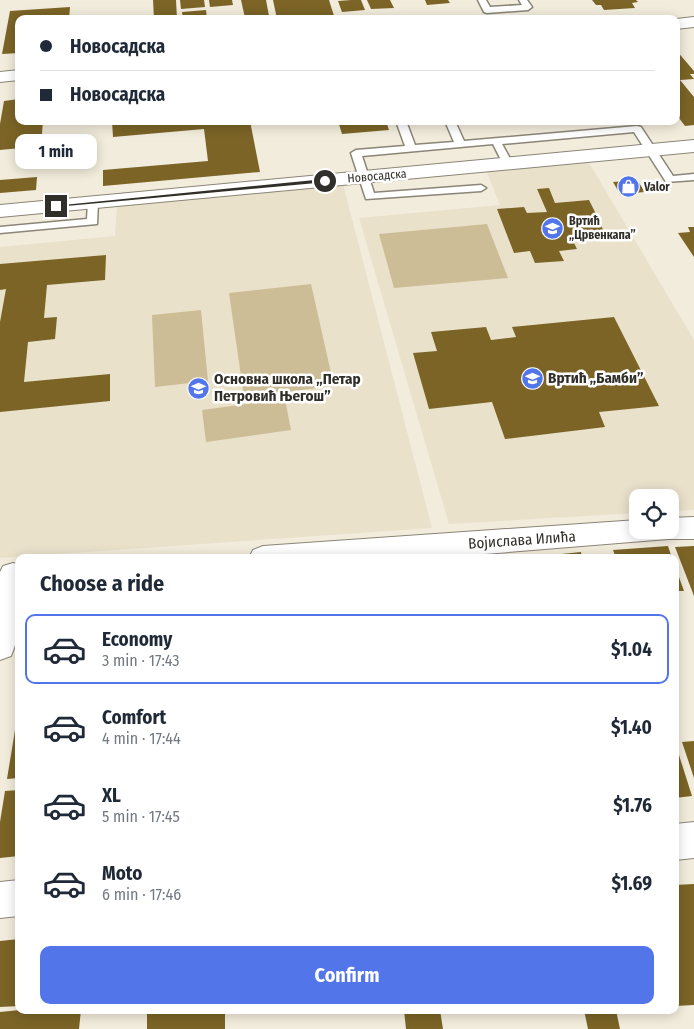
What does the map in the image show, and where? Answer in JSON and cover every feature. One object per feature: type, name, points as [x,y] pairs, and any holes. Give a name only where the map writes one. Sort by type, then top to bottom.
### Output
[{"type":"street","points":[[680,24],[694,22]]},
{"type":"street","points":[[0,77],[15,75]]},
{"type":"street","name":"Новосадска","points":[[0,211],[694,146]]},
{"type":"street","points":[[679,529],[694,528]]},
{"type":"street","name":"Војислава Илића","points":[[320,554],[629,532]]},
{"type":"street","points":[[0,646],[11,575]]},
{"type":"street","points":[[679,842],[694,840]]},
{"type":"street","points":[[0,900],[15,898]]},
{"type":"lane","points":[[482,0],[487,10],[528,7],[523,0]]},
{"type":"lane","points":[[402,125],[411,148]]},
{"type":"lane","points":[[452,125],[460,144]]},
{"type":"lane","points":[[482,188],[370,197],[356,153],[636,129],[670,180],[694,177]]},
{"type":"lane","points":[[496,141],[508,164]]},
{"type":"lane","points":[[0,230],[93,222],[93,202]]},
{"type":"shaded area","points":[[588,161],[694,340],[694,510],[679,511],[679,489],[629,489],[629,513],[449,524],[359,218],[500,205],[486,170]]},
{"type":"shaded area","name":"Основна школа „Петар Петровић Његош”","points":[[343,184],[432,528],[58,554],[15,554],[15,557],[0,558],[0,247],[115,236],[117,204]]},
{"type":"shaded area","points":[[487,224],[508,278],[394,288],[379,234]]},
{"type":"shaded area","points":[[311,284],[334,386],[244,397],[229,293]]},
{"type":"shaded area","points":[[201,310],[208,381],[155,387],[152,315]]},
{"type":"shaded area","points":[[285,399],[291,430],[206,442],[202,410]]},
{"type":"building","points":[[153,0],[176,0],[177,15],[154,15]]},
{"type":"building","points":[[180,0],[204,0],[205,7],[181,9]]},
{"type":"building","points":[[209,0],[232,0],[233,5],[210,7]]},
{"type":"building","points":[[241,0],[266,0],[269,15],[244,15]]},
{"type":"building","points":[[273,0],[329,0],[334,15],[276,15]]},
{"type":"building","points":[[361,0],[365,10],[342,12],[338,1]]},
{"type":"building","points":[[367,0],[390,0],[394,8],[371,9]]},
{"type":"building","points":[[425,0],[448,0],[450,3],[427,5]]},
{"type":"building","points":[[592,0],[636,0],[638,2],[632,3],[635,8],[604,10],[601,5],[596,5]]},
{"type":"building","points":[[70,7],[69,15],[15,15],[15,53],[2,54],[10,11]]},
{"type":"building","points":[[206,10],[207,15],[182,15],[182,12]]},
{"type":"building","points":[[680,55],[694,71],[694,74],[690,74],[694,79],[680,80]]},
{"type":"building","points":[[680,80],[694,97],[694,125],[685,126],[680,119]]},
{"type":"building","points":[[15,100],[15,125],[43,125],[41,146],[0,150],[0,124],[4,101]]},
{"type":"building","points":[[112,125],[251,125],[260,172],[103,186],[103,170],[208,161],[204,129],[113,137]]},
{"type":"building","points":[[339,125],[387,125],[389,130],[342,134]]},
{"type":"building","points":[[37,177],[36,190],[0,193],[0,180]]},
{"type":"building","points":[[637,180],[645,192],[620,194],[613,182]]},
{"type":"building","name":"Вртић „Црвенкапа”","points":[[549,188],[555,203],[589,200],[597,216],[584,217],[585,220],[598,219],[606,236],[572,239],[577,249],[559,251],[564,261],[535,263],[530,251],[514,253],[497,209],[524,207],[527,213],[547,212],[537,189]]},
{"type":"building","points":[[688,227],[694,227],[694,257],[678,233],[690,232]]},
{"type":"building","points":[[106,255],[105,280],[47,285],[44,318],[57,317],[55,339],[28,342],[24,382],[110,374],[110,401],[0,412],[0,322],[6,289],[0,290],[0,264]]},
{"type":"building","name":"Вртић „Бамби”","points":[[614,317],[659,406],[599,412],[605,427],[505,439],[492,402],[429,409],[413,353],[437,351],[431,332],[486,327],[491,340],[516,337],[512,327]]},
{"type":"building","points":[[668,546],[671,554],[614,554],[613,550]]},
{"type":"building","points":[[694,546],[694,596],[679,554],[675,547]]},
{"type":"building","points":[[581,552],[581,554],[562,554]]},
{"type":"building","points":[[679,577],[684,591],[679,591]]},
{"type":"building","points":[[15,730],[15,778],[7,779]]},
{"type":"building","points":[[694,741],[694,778],[682,742]]},
{"type":"building","points":[[679,755],[692,796],[679,798]]},
{"type":"building","points":[[15,790],[15,856],[0,858],[0,822],[5,791]]},
{"type":"building","points":[[694,884],[694,1005],[679,1006],[679,885]]},
{"type":"building","points":[[15,939],[15,1006],[0,1007],[0,941]]},
{"type":"building","points":[[15,1010],[15,1014],[81,1014],[79,1029],[0,1029],[0,1012]]},
{"type":"building","points":[[147,1014],[225,1014],[225,1029],[147,1029]]},
{"type":"building","points":[[404,1014],[441,1014],[443,1029],[406,1029]]},
{"type":"building","points":[[585,1014],[617,1014],[620,1029],[588,1029]]},
{"type":"place","name":"Valor","points":[[628,187]]},
{"type":"place","name":"Вртић „Црвенкапа”","points":[[553,228]]},
{"type":"place","name":"Вртић „Бамби”","points":[[532,378]]},
{"type":"place","name":"Основна школа „Петар Петровић Његош”","points":[[198,388]]},
{"type":"route","points":[[56,206],[325,181]]}]
